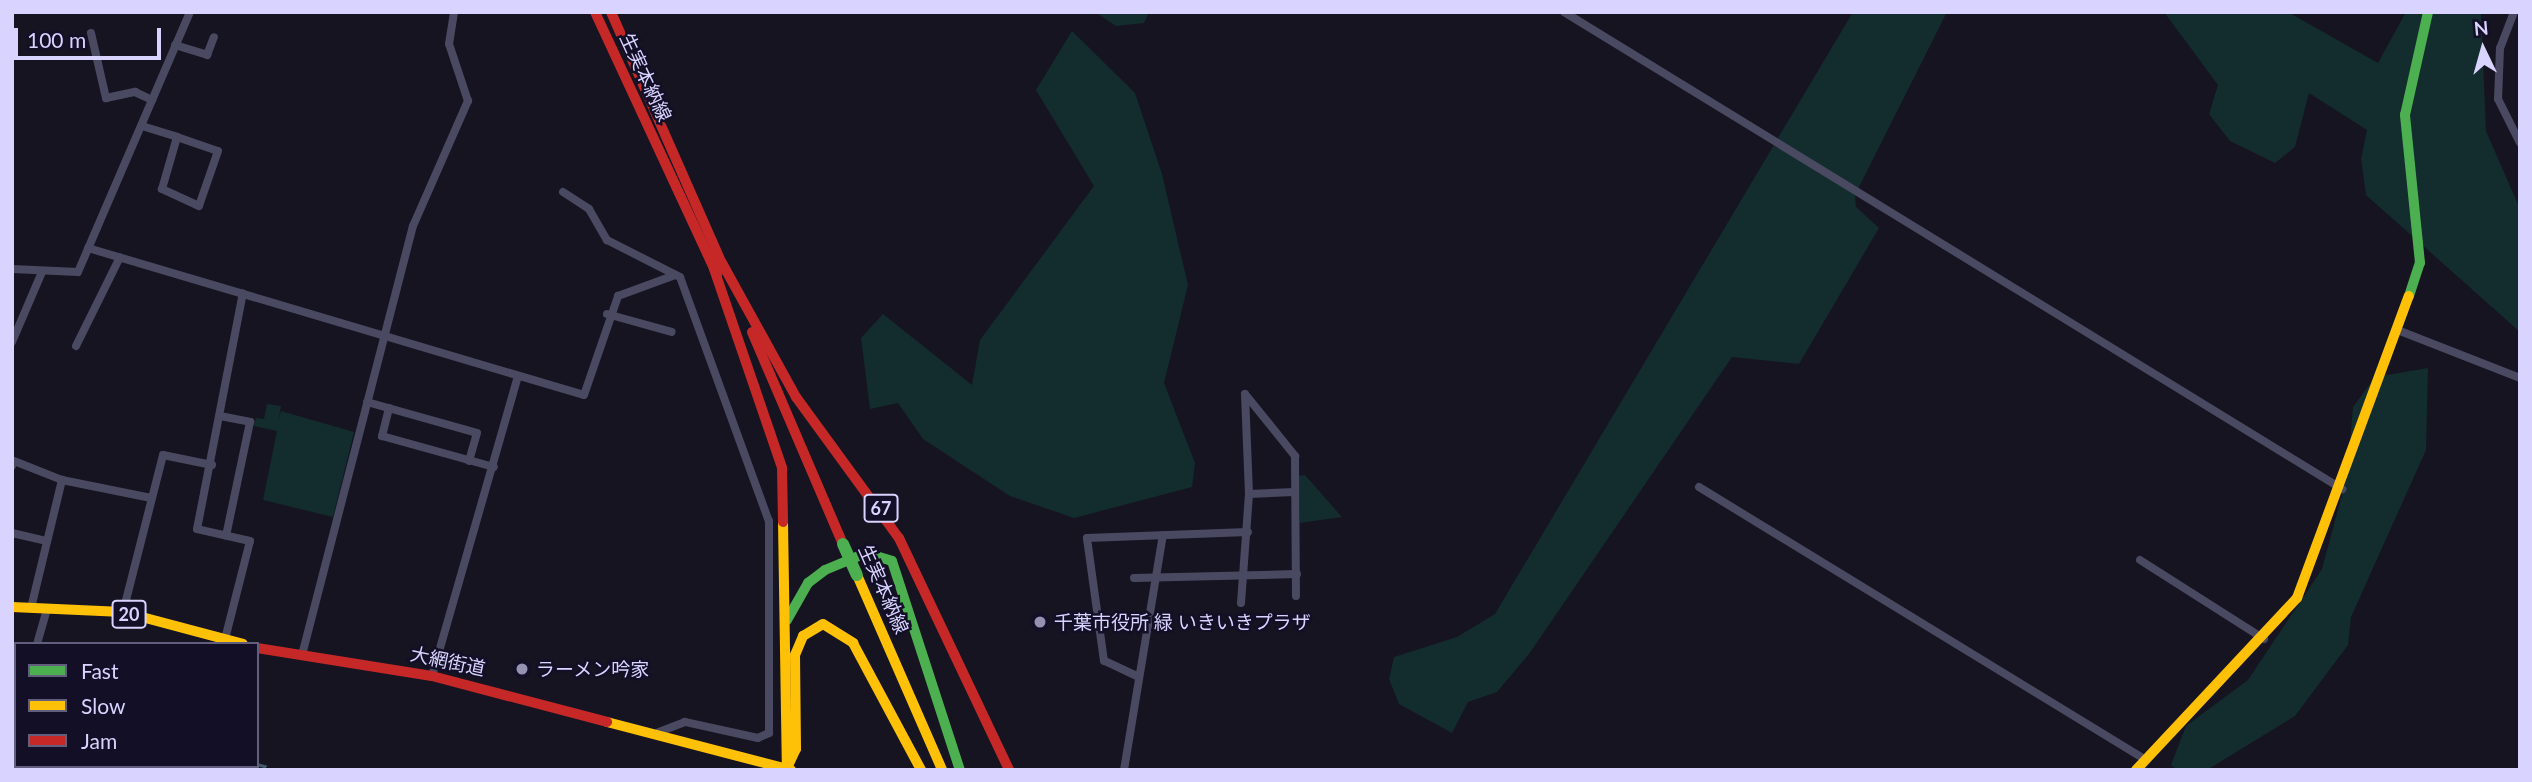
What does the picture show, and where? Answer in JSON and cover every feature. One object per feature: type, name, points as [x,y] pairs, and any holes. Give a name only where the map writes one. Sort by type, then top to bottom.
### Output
[{"type":"main road","name":"生実本納線","points":[[595,12],[773,384],[942,770]]},
{"type":"main road","name":"生実本納線","points":[[611,12],[718,266]]},
{"type":"main road","points":[[2136,770],[2265,639],[2307,578],[2342,489],[2400,331],[2420,263],[2405,115],[2428,12]]},
{"type":"main road","name":"67","points":[[718,266],[782,468],[789,769]]},
{"type":"main road","name":"67","points":[[718,266],[796,397],[899,538],[1009,770]]},
{"type":"main road","name":"67","points":[[786,624],[807,583],[825,570],[866,553],[892,561],[960,770]]},
{"type":"main road","name":"20","points":[[12,607],[123,612],[236,642]]},
{"type":"main road","points":[[789,769],[796,749],[795,655],[803,636],[823,624],[853,643],[921,770]]},
{"type":"main road","name":"大網街道","points":[[259,648],[432,676],[659,732],[789,769]]},
{"type":"street","points":[[12,269],[76,274],[190,12]]},
{"type":"street","points":[[302,655],[383,337],[425,193],[468,101],[449,44],[454,12]]},
{"type":"street","points":[[1564,12],[2342,489]]},
{"type":"street","points":[[2514,12],[2500,48],[2498,99],[2520,144]]},
{"type":"street","points":[[91,33],[106,98],[135,92],[152,100]]},
{"type":"street","points":[[175,45],[207,55],[214,37]]},
{"type":"street","points":[[142,126],[218,151],[199,206],[162,189],[177,138]]},
{"type":"street","points":[[563,191],[591,204],[607,240],[675,275],[769,522],[772,724],[758,738],[685,722],[659,732]]},
{"type":"street","points":[[88,248],[243,293],[517,379],[584,395],[607,314],[627,289],[675,275]]},
{"type":"street","points":[[76,346],[120,257]]},
{"type":"street","points":[[12,342],[42,272]]},
{"type":"street","points":[[225,639],[250,541],[197,529],[212,465],[243,293]]},
{"type":"street","points":[[607,314],[672,332]]},
{"type":"street","points":[[2400,331],[2520,378]]},
{"type":"street","points":[[432,676],[494,467],[517,379]]},
{"type":"street","points":[[1241,603],[1249,494],[1245,394],[1295,456],[1296,596]]},
{"type":"street","points":[[367,402],[477,433],[469,461]]},
{"type":"street","points":[[389,408],[383,436],[494,467]]},
{"type":"street","points":[[220,416],[250,422],[226,536]]},
{"type":"street","points":[[123,612],[163,454],[212,465]]},
{"type":"street","points":[[12,466],[14,461],[62,480],[151,499]]},
{"type":"street","points":[[31,608],[62,480]]},
{"type":"street","points":[[1699,487],[2146,760]]},
{"type":"street","points":[[1249,494],[1296,492]]},
{"type":"street","points":[[1139,677],[1104,661],[1087,538],[1248,532]]},
{"type":"street","points":[[12,533],[47,541]]},
{"type":"street","points":[[1124,770],[1163,535]]},
{"type":"street","points":[[2140,560],[2265,639]]},
{"type":"street","points":[[1134,578],[1297,574]]},
{"type":"street","points":[[38,642],[47,608]]},
{"type":"green space","points":[[1095,12],[1149,12],[1144,23],[1116,26]]},
{"type":"green space","points":[[1853,12],[1947,12],[1855,195],[1856,207],[1879,228],[1799,364],[1732,357],[1529,654],[1497,692],[1468,702],[1452,733],[1399,704],[1389,679],[1394,657],[1457,637],[1495,614]]},
{"type":"green space","points":[[2164,12],[2288,12],[2378,63],[2406,12],[2481,12],[2486,131],[2520,209],[2520,332],[2366,195],[2361,159],[2367,130],[2309,93],[2295,147],[2275,163],[2230,141],[2209,114],[2218,85]]},
{"type":"green space","points":[[1072,31],[1135,93],[1162,174],[1188,285],[1164,383],[1195,463],[1192,487],[1074,518],[1010,496],[923,439],[898,403],[870,409],[861,338],[883,314],[972,385],[980,340],[1094,186],[1036,90]]},
{"type":"green space","points":[[2428,368],[2426,450],[2351,617],[2348,645],[2295,716],[2207,770],[2177,770],[2171,765],[2186,726],[2248,680],[2322,569],[2347,476],[2353,407],[2375,377]]},
{"type":"green space","points":[[267,404],[281,406],[278,422],[281,411],[354,432],[333,517],[263,500],[277,431],[254,426],[256,418],[264,419]]},
{"type":"green space","points":[[1305,475],[1342,517],[1300,523],[1299,476]]},
{"type":"railway","points":[[259,765],[279,770]]},
{"type":"railway","points":[[246,768],[252,770]]},
{"type":"traffic: fast","points":[[2409,296],[2420,263],[2405,115],[2428,12]]},
{"type":"traffic: fast","points":[[843,544],[857,575]]},
{"type":"traffic: fast","points":[[787,620],[808,583],[825,570],[866,553],[892,561],[960,770]]},
{"type":"traffic: slow","points":[[2136,770],[2297,598],[2409,296]]},
{"type":"traffic: slow","points":[[783,522],[787,769]]},
{"type":"traffic: slow","points":[[857,575],[942,770]]},
{"type":"traffic: slow","points":[[12,607],[123,612],[236,642]]},
{"type":"traffic: slow","points":[[787,768],[796,749],[795,655],[803,636],[823,624],[853,643],[921,770]]},
{"type":"traffic: slow","points":[[607,722],[791,770]]},
{"type":"traffic: jam","points":[[595,12],[717,275]]},
{"type":"traffic: jam","points":[[611,12],[725,270]]},
{"type":"traffic: jam","points":[[722,263],[796,397],[899,538],[1009,770]]},
{"type":"traffic: jam","points":[[714,269],[782,468],[783,522]]},
{"type":"traffic: jam","points":[[752,332],[843,544]]},
{"type":"traffic: jam","points":[[259,648],[432,676],[607,722]]},
{"type":"place","name":"千葉市役所 緑 いきいきプラザ","points":[[1040,622]]},
{"type":"place","name":"ラーメン吟家","points":[[522,669]]}]
